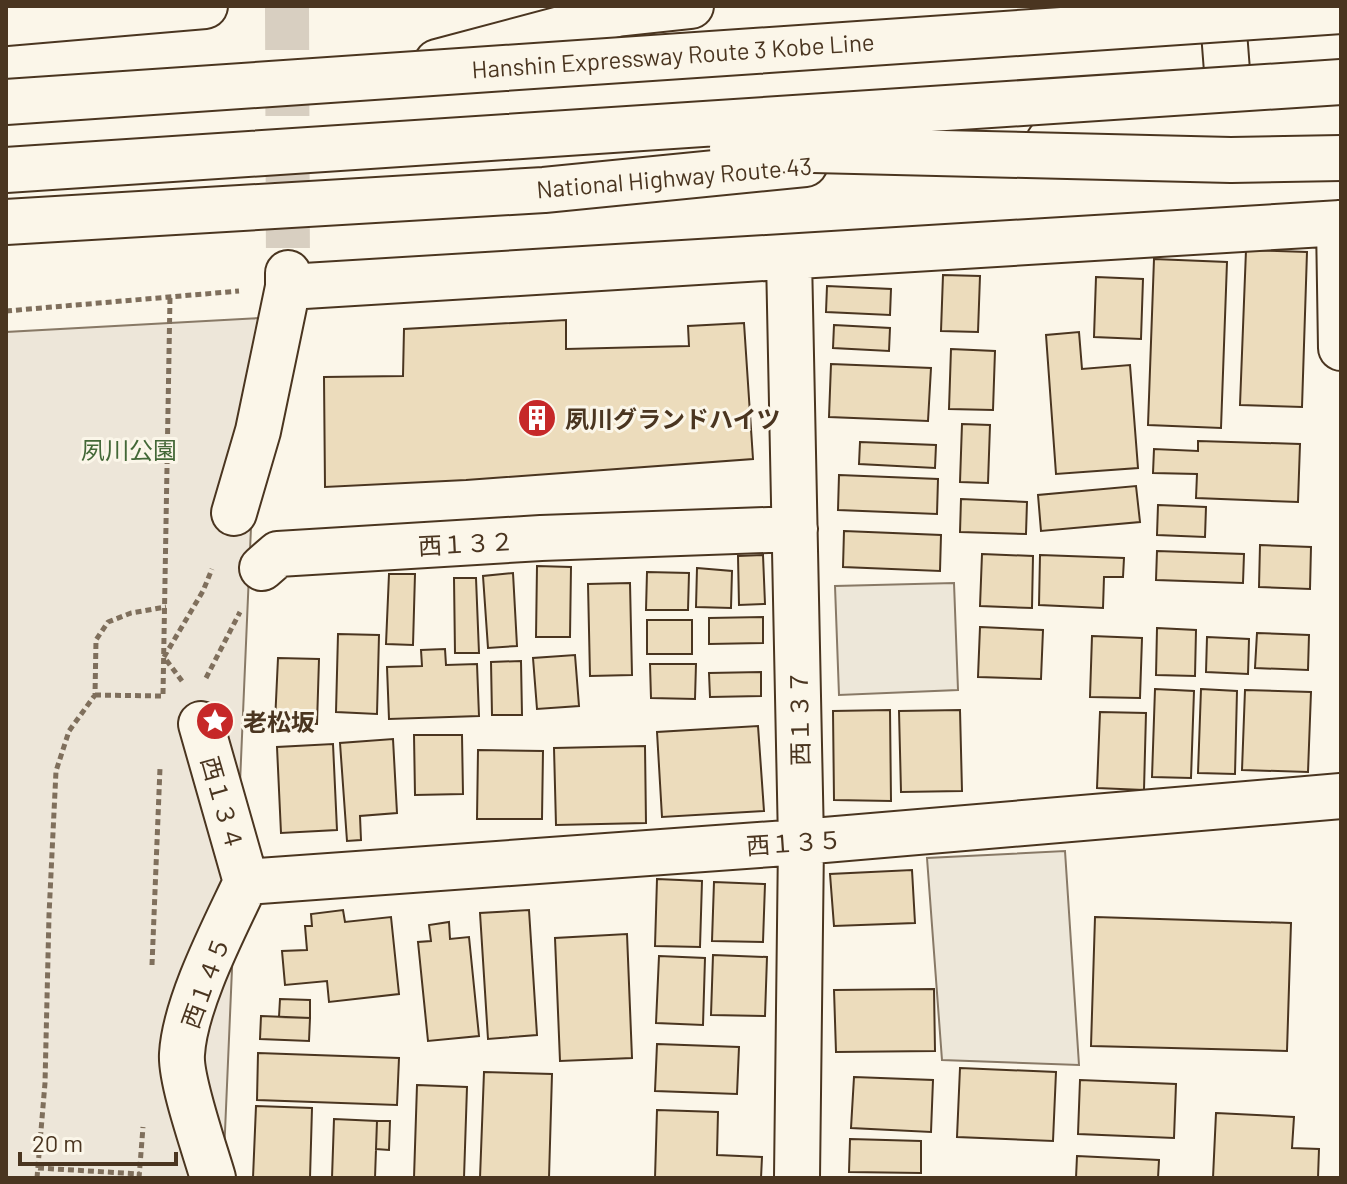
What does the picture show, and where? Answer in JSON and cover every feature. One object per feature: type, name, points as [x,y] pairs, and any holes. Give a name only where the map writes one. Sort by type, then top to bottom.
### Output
[{"type":"main road","points":[[6,23],[205,6]]},
{"type":"main road","points":[[392,74],[617,14],[691,6]]},
{"type":"main road","points":[[1222,6],[1231,123]]},
{"type":"main road","name":"Hanshin Expressway Route 3 Kobe Line","points":[[6,102],[1341,11]]},
{"type":"main road","points":[[6,170],[1341,82]]},
{"type":"main road","name":"National Highway Route 43","points":[[6,222],[544,190],[1231,123],[1341,118]]},
{"type":"main road","points":[[425,143],[1231,160],[1341,158]]},
{"type":"main road","points":[[234,513],[258,431],[288,280],[789,258],[1340,223],[1341,348]]},
{"type":"main road","name":"西１３７","points":[[789,258],[801,842],[797,1178]]},
{"type":"main road","name":"西１３２","points":[[262,568],[278,554],[541,538],[795,529]]},
{"type":"main road","name":"西１３４","points":[[201,724],[246,882]]},
{"type":"main road","name":"西１３５","points":[[246,882],[801,842],[1341,796]]},
{"type":"main road","name":"西１４５","points":[[213,1178],[181,1055],[188,1022],[210,962],[246,882]]},
{"type":"path","points":[[6,311],[226,292]]},
{"type":"path","points":[[169,329],[170,297]]},
{"type":"path","points":[[201,724],[190,691],[164,657],[203,591],[234,513]]},
{"type":"path","points":[[209,675],[262,568]]},
{"type":"path","points":[[37,1178],[45,1083],[56,771],[69,731],[95,695],[96,640],[108,622],[131,613],[166,607]]},
{"type":"path","points":[[95,695],[163,696]]},
{"type":"path","points":[[38,1168],[140,1174]]},
{"type":"green space","name":"夙川公園","points":[[260,318],[223,1178],[6,1178],[6,332]]},
{"type":"shaded area","points":[[954,583],[958,690],[839,695],[835,586]]},
{"type":"shaded area","points":[[1065,851],[1079,1065],[942,1060],[927,858]]},
{"type":"building","points":[[1246,250],[1307,252],[1302,407],[1240,405]]},
{"type":"building","points":[[1154,259],[1227,262],[1221,428],[1148,425]]},
{"type":"building","points":[[943,275],[980,276],[978,332],[941,331]]},
{"type":"building","points":[[1096,277],[1143,279],[1141,339],[1094,337]]},
{"type":"building","points":[[827,286],[891,289],[890,315],[826,312]]},
{"type":"building","name":"夙川グランドハイツ","points":[[566,320],[566,349],[689,346],[688,326],[744,323],[753,459],[325,487],[324,377],[403,376],[404,329]]},
{"type":"building","points":[[834,325],[890,328],[889,351],[833,348]]},
{"type":"building","points":[[1079,332],[1082,369],[1130,365],[1138,468],[1056,474],[1046,335]]},
{"type":"building","points":[[951,349],[995,351],[993,410],[949,409]]},
{"type":"building","points":[[831,364],[931,368],[928,421],[829,417]]},
{"type":"building","points":[[962,424],[990,425],[988,483],[960,482]]},
{"type":"building","points":[[1198,441],[1300,444],[1298,502],[1196,498],[1197,474],[1153,473],[1154,449],[1198,451]]},
{"type":"building","points":[[860,442],[936,445],[935,468],[859,464]]},
{"type":"building","points":[[839,475],[938,479],[937,514],[838,510]]},
{"type":"building","points":[[1136,486],[1140,522],[1041,531],[1038,495]]},
{"type":"building","points":[[961,499],[1027,502],[1026,534],[960,532]]},
{"type":"building","points":[[1158,505],[1206,507],[1205,537],[1157,535]]},
{"type":"building","points":[[844,531],[941,535],[940,571],[843,567]]},
{"type":"building","points":[[1260,545],[1311,547],[1310,589],[1259,587]]},
{"type":"building","points":[[1157,551],[1244,554],[1243,583],[1156,580]]},
{"type":"building","points":[[982,554],[1033,556],[1032,608],[980,606]]},
{"type":"building","points":[[763,555],[765,604],[739,605],[738,556]]},
{"type":"building","points":[[1040,555],[1124,558],[1123,577],[1104,577],[1103,608],[1039,605]]},
{"type":"building","points":[[537,566],[571,567],[570,637],[536,637]]},
{"type":"building","points":[[697,568],[732,571],[731,608],[696,607]]},
{"type":"building","points":[[647,572],[689,573],[688,610],[646,610]]},
{"type":"building","points":[[513,573],[517,646],[488,648],[483,576]]},
{"type":"building","points":[[389,574],[415,574],[413,645],[386,644]]},
{"type":"building","points":[[454,578],[476,578],[479,653],[455,653]]},
{"type":"building","points":[[630,583],[632,675],[590,676],[588,584]]},
{"type":"building","points":[[763,617],[763,643],[709,644],[709,618]]},
{"type":"building","points":[[647,620],[692,620],[692,654],[647,654]]},
{"type":"building","points":[[980,627],[1043,630],[1041,679],[978,677]]},
{"type":"building","points":[[1157,628],[1196,630],[1195,676],[1156,675]]},
{"type":"building","points":[[1257,633],[1309,635],[1308,670],[1255,668]]},
{"type":"building","points":[[338,634],[379,635],[377,714],[336,712]]},
{"type":"building","points":[[1092,636],[1142,638],[1140,698],[1090,697]]},
{"type":"building","points":[[1207,637],[1249,639],[1248,674],[1206,672]]},
{"type":"building","points":[[445,649],[446,665],[477,664],[479,716],[389,719],[387,667],[422,666],[421,650]]},
{"type":"building","points":[[575,655],[579,706],[537,709],[533,658]]},
{"type":"building","points":[[278,658],[319,659],[317,724],[275,722]]},
{"type":"building","points":[[521,661],[522,715],[492,715],[491,662]]},
{"type":"building","points":[[650,664],[696,664],[695,699],[651,698]]},
{"type":"building","points":[[761,672],[761,696],[710,697],[709,673]]},
{"type":"building","points":[[1155,689],[1194,691],[1191,778],[1152,777]]},
{"type":"building","points":[[1201,689],[1237,691],[1235,774],[1198,773]]},
{"type":"building","points":[[1245,690],[1311,692],[1308,772],[1242,770]]},
{"type":"building","points":[[890,710],[891,801],[834,800],[833,711]]},
{"type":"building","points":[[960,710],[962,791],[901,792],[899,711]]},
{"type":"building","points":[[1100,712],[1146,713],[1144,790],[1097,788]]},
{"type":"building","points":[[758,726],[764,811],[662,817],[657,732]]},
{"type":"building","points":[[414,735],[462,735],[463,794],[415,795]]},
{"type":"building","points":[[393,739],[397,813],[360,816],[361,840],[347,841],[340,743]]},
{"type":"building","points":[[333,744],[337,830],[281,833],[277,747]]},
{"type":"building","points":[[645,746],[646,823],[556,825],[554,748]]},
{"type":"building","points":[[478,750],[543,751],[542,819],[477,819]]},
{"type":"building","points":[[912,870],[915,923],[834,926],[830,874]]},
{"type":"building","points":[[657,879],[702,881],[700,947],[655,946]]},
{"type":"building","points":[[714,882],[765,884],[763,942],[712,941]]},
{"type":"building","points":[[343,910],[345,922],[391,917],[399,994],[329,1002],[327,981],[285,985],[282,951],[307,950],[305,926],[312,926],[311,914]]},
{"type":"building","points":[[529,910],[537,1035],[488,1039],[480,913]]},
{"type":"building","points":[[1095,917],[1291,923],[1287,1051],[1091,1046]]},
{"type":"building","points":[[449,922],[450,939],[469,937],[479,1036],[428,1041],[418,942],[431,941],[429,925]]},
{"type":"building","points":[[627,934],[632,1058],[560,1061],[555,938]]},
{"type":"building","points":[[713,955],[767,957],[765,1016],[711,1015]]},
{"type":"building","points":[[659,956],[705,958],[703,1025],[656,1023]]},
{"type":"building","points":[[934,989],[935,1051],[836,1052],[834,990]]},
{"type":"building","points":[[280,999],[310,1000],[310,1018],[279,1017]]},
{"type":"building","points":[[261,1016],[310,1018],[309,1041],[260,1039]]},
{"type":"building","points":[[657,1044],[739,1047],[737,1094],[655,1091]]},
{"type":"building","points":[[258,1053],[399,1058],[397,1105],[257,1100]]},
{"type":"building","points":[[960,1068],[1056,1072],[1053,1141],[957,1137]]},
{"type":"building","points":[[484,1072],[552,1074],[549,1178],[480,1178]]},
{"type":"building","points":[[854,1077],[933,1080],[931,1132],[851,1128]]},
{"type":"building","points":[[1080,1080],[1176,1084],[1174,1138],[1078,1134]]},
{"type":"building","points":[[417,1085],[467,1087],[464,1178],[414,1178]]},
{"type":"building","points":[[256,1106],[312,1108],[310,1178],[253,1178]]},
{"type":"building","points":[[657,1110],[718,1112],[717,1155],[762,1157],[761,1178],[655,1178]]},
{"type":"building","points":[[1216,1113],[1294,1117],[1292,1148],[1319,1149],[1318,1178],[1213,1178]]},
{"type":"building","points":[[334,1119],[377,1121],[375,1178],[332,1178]]},
{"type":"building","points":[[377,1121],[390,1121],[389,1150],[376,1149]]},
{"type":"building","points":[[850,1139],[921,1141],[921,1173],[849,1172]]},
{"type":"building","points":[[1077,1156],[1159,1160],[1158,1178],[1076,1178]]},
{"type":"tunnel","points":[[287,6],[288,273]]},
{"type":"place","name":"夙川グランドハイツ","points":[[537,418]]},
{"type":"place","name":"老松坂","points":[[215,721]]}]
